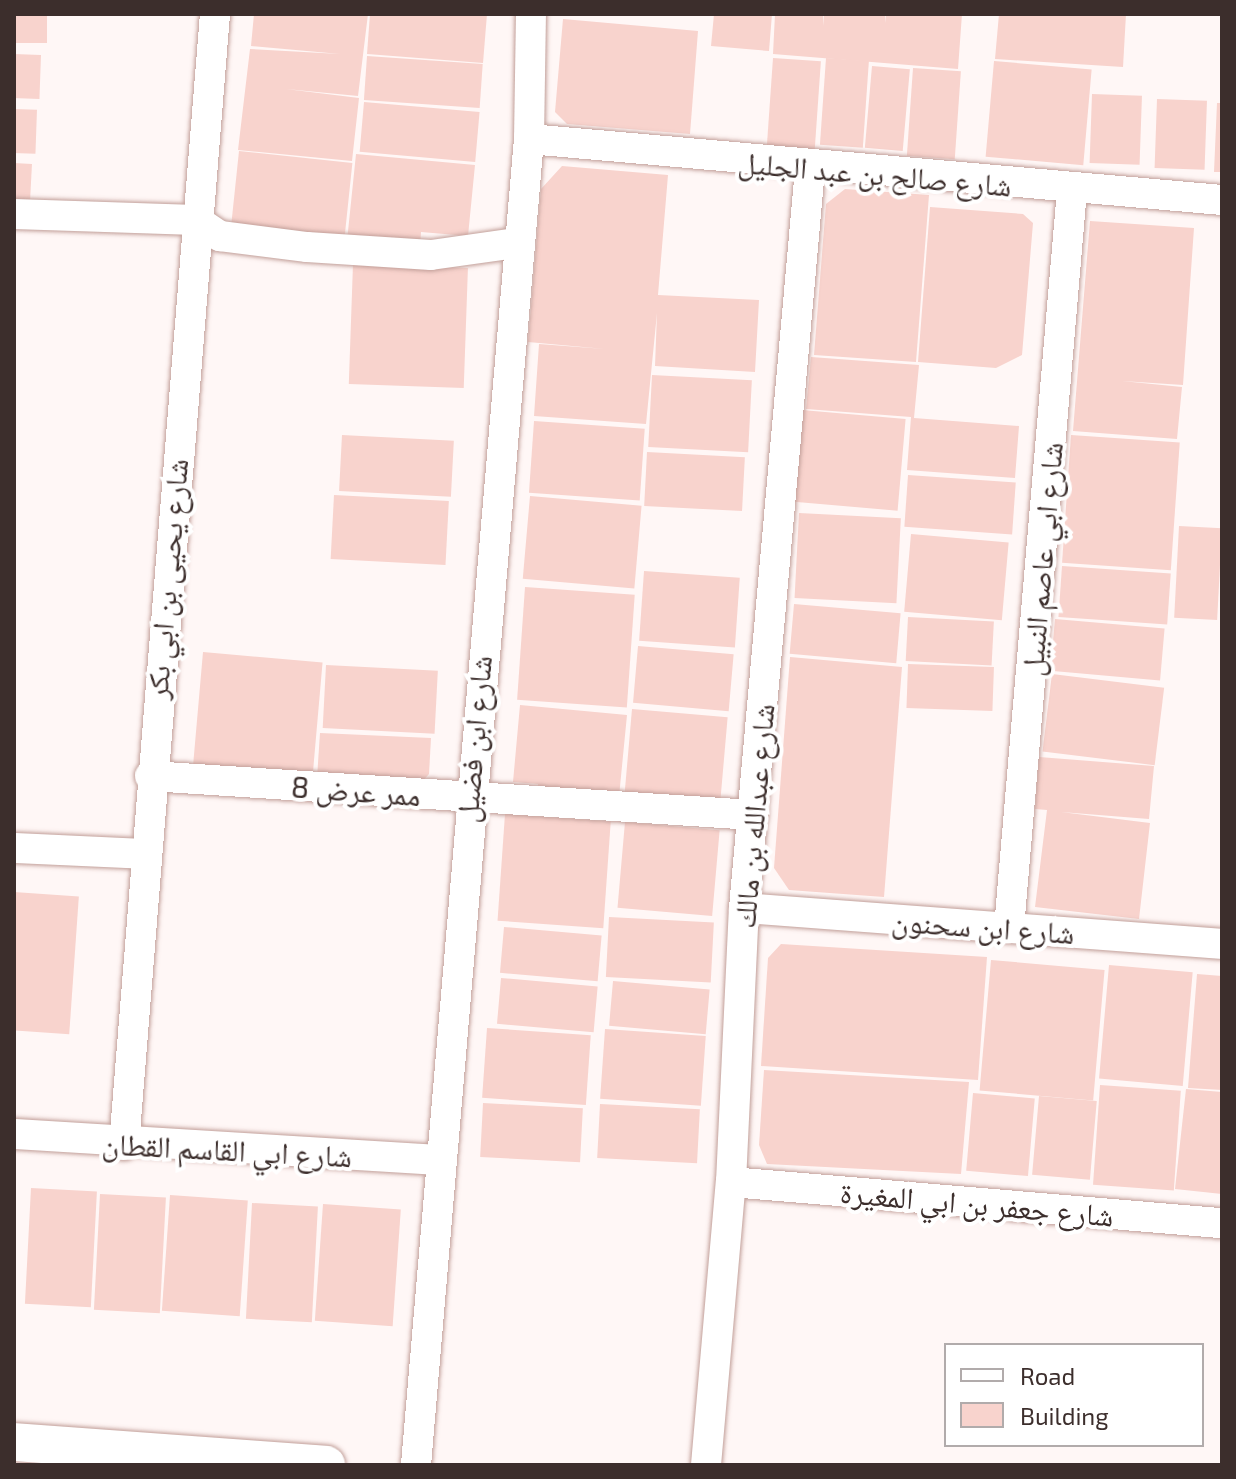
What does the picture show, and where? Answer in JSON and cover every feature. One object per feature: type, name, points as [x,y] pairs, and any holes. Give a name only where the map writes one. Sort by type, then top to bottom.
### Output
[{"type":"street","name":"شارع يحيى بن ابي بكر","points":[[124,1145],[150,776],[215,14]]},
{"type":"street","name":"شارع ابن فضيل","points":[[416,1465],[468,797],[516,243],[529,139],[531,14]]},
{"type":"street","name":"شارع صالح بن عبد الجليل","points":[[529,139],[810,168],[1222,200]]},
{"type":"street","name":"شارع عبدالله بن مالك","points":[[706,1465],[731,1182],[744,908],[810,168]]},
{"type":"street","name":"شارع ابي عاصم النبيل","points":[[1009,928],[1072,190]]},
{"type":"street","points":[[14,214],[196,220],[220,236],[307,247],[431,255],[516,243]]},
{"type":"street","name":"ممر عرض 8","points":[[150,776],[753,815]]},
{"type":"street","points":[[14,848],[145,854]]},
{"type":"street","name":"شارع ابن سحنون","points":[[744,908],[1222,944]]},
{"type":"street","name":"شارع ابي القاسم القطان","points":[[14,1134],[124,1145],[440,1160]]},
{"type":"street","name":"شارع جعفر بن ابي المغيرة","points":[[731,1182],[1222,1223]]},
{"type":"street","points":[[14,1442],[326,1465]]},
{"type":"building","points":[[14,14],[47,14],[47,43],[14,43]]},
{"type":"building","points":[[254,14],[368,14],[358,96],[286,89],[359,98],[352,161],[238,150],[250,49],[340,54],[251,46]]},
{"type":"building","points":[[370,14],[487,14],[483,63],[367,54]]},
{"type":"building","points":[[714,14],[772,14],[769,51],[711,46]]},
{"type":"building","points":[[775,14],[823,14],[824,26],[824,14],[885,14],[885,23],[886,14],[962,14],[958,69],[773,54]]},
{"type":"building","points":[[999,14],[1126,14],[1123,67],[995,59]]},
{"type":"building","points":[[563,19],[698,31],[690,134],[567,124],[555,112]]},
{"type":"building","points":[[14,54],[41,55],[39,99],[14,98]]},
{"type":"building","points":[[367,56],[483,64],[480,108],[364,100]]},
{"type":"building","points":[[773,58],[821,61],[815,149],[767,146]]},
{"type":"building","points":[[826,58],[869,61],[863,148],[820,145]]},
{"type":"building","points":[[994,61],[1092,70],[1083,165],[986,157]]},
{"type":"building","points":[[872,66],[910,69],[903,151],[865,148]]},
{"type":"building","points":[[913,68],[961,71],[955,159],[907,156]]},
{"type":"building","points":[[1092,94],[1142,96],[1140,165],[1090,163]]},
{"type":"building","points":[[1157,99],[1207,101],[1205,170],[1155,168]]},
{"type":"building","points":[[364,102],[480,112],[475,162],[360,152]]},
{"type":"building","points":[[1217,103],[1222,103],[1222,172],[1214,172]]},
{"type":"building","points":[[14,109],[37,110],[35,154],[14,153]]},
{"type":"building","points":[[239,151],[352,163],[344,240],[231,229]]},
{"type":"building","points":[[356,154],[475,165],[468,236],[421,232],[420,247],[347,241]]},
{"type":"building","points":[[14,163],[32,164],[30,208],[14,207]]},
{"type":"building","points":[[562,166],[668,175],[658,295],[759,300],[755,372],[655,366],[657,313],[646,424],[534,416],[539,344],[605,349],[528,342],[541,189]]},
{"type":"building","points":[[845,189],[929,195],[916,362],[814,355],[826,204]]},
{"type":"building","points":[[930,207],[1023,214],[1033,223],[1022,355],[996,368],[918,362]]},
{"type":"building","points":[[1090,221],[1194,228],[1183,385],[1122,381],[1182,387],[1177,439],[1073,431]]},
{"type":"building","points":[[353,264],[468,268],[464,388],[349,384]]},
{"type":"building","points":[[811,357],[919,365],[914,418],[1019,426],[1015,478],[907,470],[911,417],[806,409]]},
{"type":"building","points":[[652,375],[752,380],[748,452],[648,447]]},
{"type":"building","points":[[802,410],[906,419],[898,511],[794,502]]},
{"type":"building","points":[[534,421],[645,429],[640,501],[529,493]]},
{"type":"building","points":[[342,435],[454,441],[451,497],[339,491]]},
{"type":"building","points":[[1071,435],[1180,443],[1171,570],[1062,563]]},
{"type":"building","points":[[647,452],[745,457],[742,511],[644,506]]},
{"type":"building","points":[[908,475],[1016,483],[1012,534],[904,527]]},
{"type":"building","points":[[334,495],[449,501],[445,565],[331,559]]},
{"type":"building","points":[[530,496],[642,506],[634,588],[523,579]]},
{"type":"building","points":[[799,513],[901,518],[896,603],[795,598]]},
{"type":"building","points":[[1179,526],[1222,528],[1217,620],[1174,618]]},
{"type":"building","points":[[911,534],[1009,543],[1002,620],[904,612]]},
{"type":"building","points":[[1062,566],[1171,574],[1167,624],[1058,617]]},
{"type":"building","points":[[644,571],[740,578],[735,648],[639,641]]},
{"type":"building","points":[[525,587],[635,595],[627,707],[517,700]]},
{"type":"building","points":[[794,604],[901,613],[896,663],[790,654]]},
{"type":"building","points":[[908,617],[994,622],[992,665],[906,661]]},
{"type":"building","points":[[1055,619],[1165,629],[1160,680],[1050,671]]},
{"type":"building","points":[[638,646],[734,654],[729,711],[633,703]]},
{"type":"building","points":[[203,652],[323,662],[313,777],[193,767]]},
{"type":"building","points":[[790,657],[902,667],[884,897],[789,890],[774,868]]},
{"type":"building","points":[[908,664],[994,667],[992,711],[906,708]]},
{"type":"building","points":[[326,665],[438,671],[435,734],[323,728]]},
{"type":"building","points":[[1052,674],[1164,688],[1155,765],[1042,751]]},
{"type":"building","points":[[520,705],[627,715],[618,807],[537,800],[538,784],[513,782]]},
{"type":"building","points":[[632,709],[728,717],[720,800],[625,792]]},
{"type":"building","points":[[320,733],[431,738],[429,774],[421,783],[317,778]]},
{"type":"building","points":[[1039,757],[1154,766],[1149,819],[1061,812],[1150,823],[1139,919],[1035,907],[1047,810],[1035,809]]},
{"type":"building","points":[[505,814],[611,821],[603,928],[498,921]]},
{"type":"building","points":[[625,822],[720,830],[712,916],[618,908]]},
{"type":"building","points":[[14,892],[79,897],[69,1034],[14,1030]]},
{"type":"building","points":[[609,917],[714,922],[711,982],[606,977]]},
{"type":"building","points":[[504,927],[602,936],[598,981],[500,973]]},
{"type":"building","points":[[781,944],[987,957],[978,1080],[761,1066],[768,958]]},
{"type":"building","points":[[991,960],[1105,970],[1093,1100],[980,1091]]},
{"type":"building","points":[[1109,965],[1193,972],[1183,1086],[1099,1079]]},
{"type":"building","points":[[1197,974],[1222,976],[1222,1090],[1188,1088]]},
{"type":"building","points":[[501,978],[598,986],[594,1032],[497,1024]]},
{"type":"building","points":[[613,981],[710,989],[706,1034],[609,1026]]},
{"type":"building","points":[[487,1028],[591,1035],[586,1105],[482,1098]]},
{"type":"building","points":[[605,1029],[706,1036],[701,1106],[600,1099]]},
{"type":"building","points":[[764,1070],[969,1082],[961,1174],[767,1164],[759,1145]]},
{"type":"building","points":[[1100,1085],[1181,1091],[1174,1190],[1093,1185]]},
{"type":"building","points":[[1186,1089],[1222,1092],[1222,1194],[1175,1189]]},
{"type":"building","points":[[973,1093],[1035,1098],[1028,1176],[966,1171]]},
{"type":"building","points":[[1039,1096],[1097,1101],[1090,1180],[1032,1175]]},
{"type":"building","points":[[483,1103],[583,1108],[580,1162],[480,1157]]},
{"type":"building","points":[[600,1104],[700,1109],[697,1163],[597,1158]]},
{"type":"building","points":[[31,1188],[97,1191],[91,1307],[25,1304]]},
{"type":"building","points":[[100,1194],[166,1197],[160,1313],[94,1310]]},
{"type":"building","points":[[170,1195],[248,1200],[240,1316],[162,1311]]},
{"type":"building","points":[[252,1203],[318,1206],[312,1322],[246,1319]]},
{"type":"building","points":[[323,1204],[401,1209],[393,1326],[315,1321]]}]
